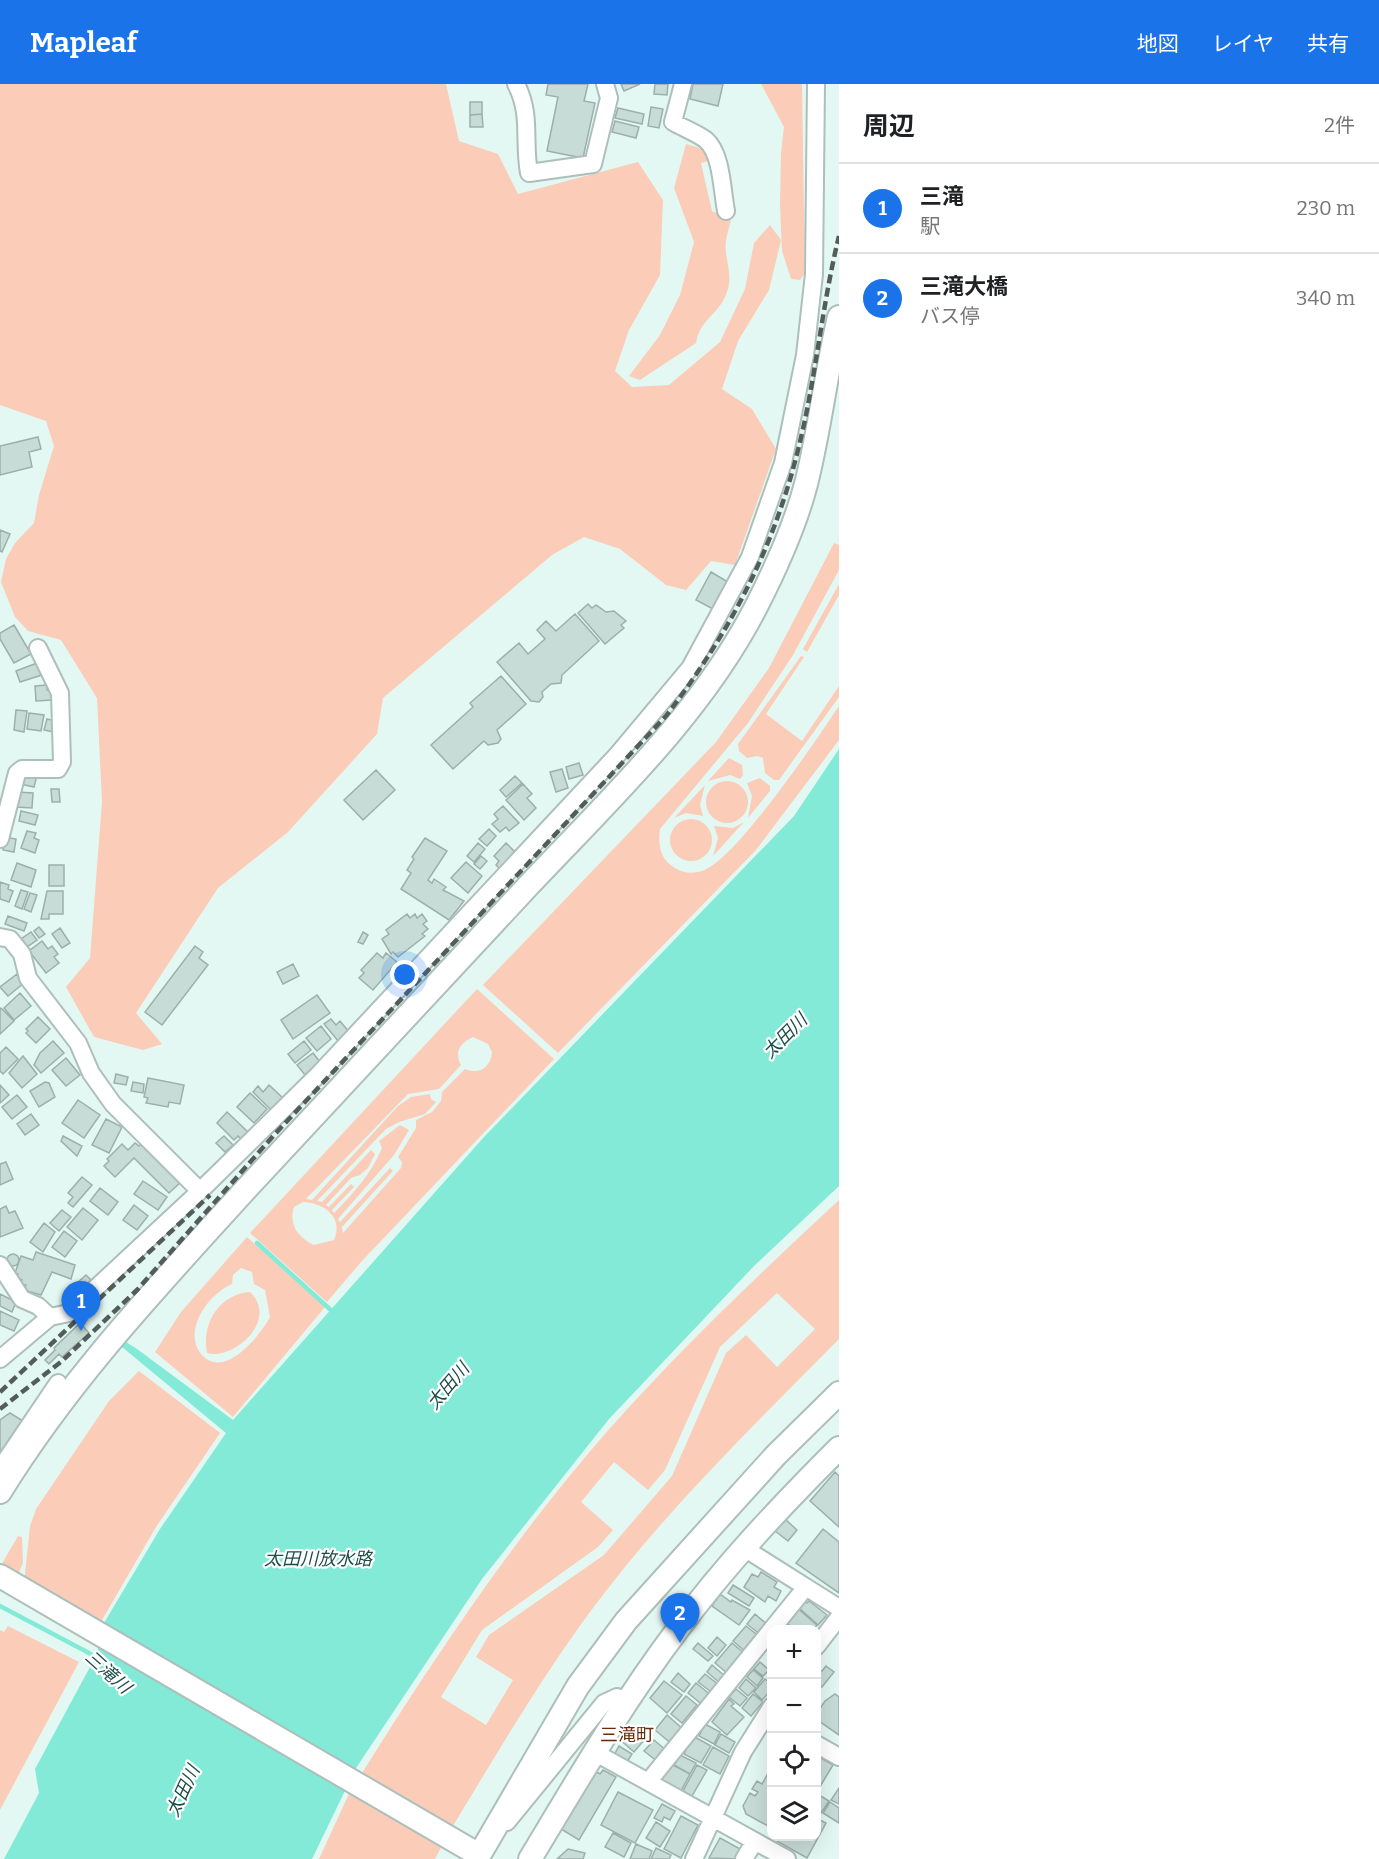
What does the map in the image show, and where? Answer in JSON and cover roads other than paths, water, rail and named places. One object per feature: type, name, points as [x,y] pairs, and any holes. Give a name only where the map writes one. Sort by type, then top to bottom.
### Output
[{"type":"street","points":[[516,84],[526,103],[526,155],[529,174],[592,164],[609,98],[605,84]]},
{"type":"street","points":[[683,84],[673,122],[706,140],[712,148],[718,160],[726,211]]},
{"type":"street","points":[[0,1359],[50,1317],[69,1313],[201,1191],[318,1075],[618,754],[690,668],[716,625],[750,557],[783,463],[805,355],[814,274],[816,84]]},
{"type":"street","points":[[0,1492],[36,1437],[109,1341],[383,1041],[632,775],[690,708],[726,660],[756,608],[783,549],[805,487],[839,317]]},
{"type":"street","points":[[0,839],[17,772],[22,769],[58,769],[62,762],[60,693],[38,648]]},
{"type":"street","points":[[0,937],[10,939],[22,954],[28,978],[78,1043],[91,1073],[113,1104],[201,1191]]},
{"type":"street","points":[[0,1265],[22,1299],[38,1306],[50,1317]]},
{"type":"street","points":[[0,1469],[58,1383]]},
{"type":"street","points":[[475,1854],[578,1686],[627,1621],[776,1455],[839,1393]]},
{"type":"street","points":[[530,1859],[594,1752],[678,1629],[744,1548],[839,1448]]},
{"type":"street","points":[[744,1548],[839,1608]]},
{"type":"street","points":[[0,1576],[475,1854]]},
{"type":"street","points":[[648,1782],[806,1587]]},
{"type":"street","points":[[821,1640],[839,1617]]},
{"type":"street","points":[[475,1854],[604,1703],[616,1697],[628,1703]]},
{"type":"street","points":[[694,1859],[743,1752],[767,1716]]},
{"type":"street","points":[[821,1747],[839,1757]]},
{"type":"street","points":[[594,1752],[787,1859]]},
{"type":"street","points":[[744,1859],[755,1841]]},
{"type":"water","name":"太田川放水路","points":[[839,749],[839,1186],[754,1266],[609,1419],[482,1579],[356,1768],[312,1859],[4,1859],[39,1793],[35,1769],[97,1654],[101,1628],[160,1529],[226,1433],[122,1347],[126,1342],[137,1349],[233,1420],[484,1137],[794,816]]},
{"type":"waterway","points":[[257,1243],[333,1312]]},
{"type":"waterway","name":"三滝川","points":[[0,1606],[100,1661]]},
{"type":"railway","points":[[0,1409],[62,1361],[137,1290],[275,1134],[666,716],[689,685],[730,621],[763,555],[777,520],[789,484],[805,420],[839,236]]},
{"type":"railway","points":[[0,1392],[210,1195]]},
{"type":"place","name":"三滝","points":[[81,1331]]},
{"type":"place","name":"三滝大橋","points":[[680,1643]]},
{"type":"district","name":"三滝町","points":[[627,1735]]},
{"type":"water label","name":"太田川","points":[[785,1036]]},
{"type":"water label","name":"太田川","points":[[448,1386]]},
{"type":"water label","name":"太田川","points":[[183,1791]]}]
